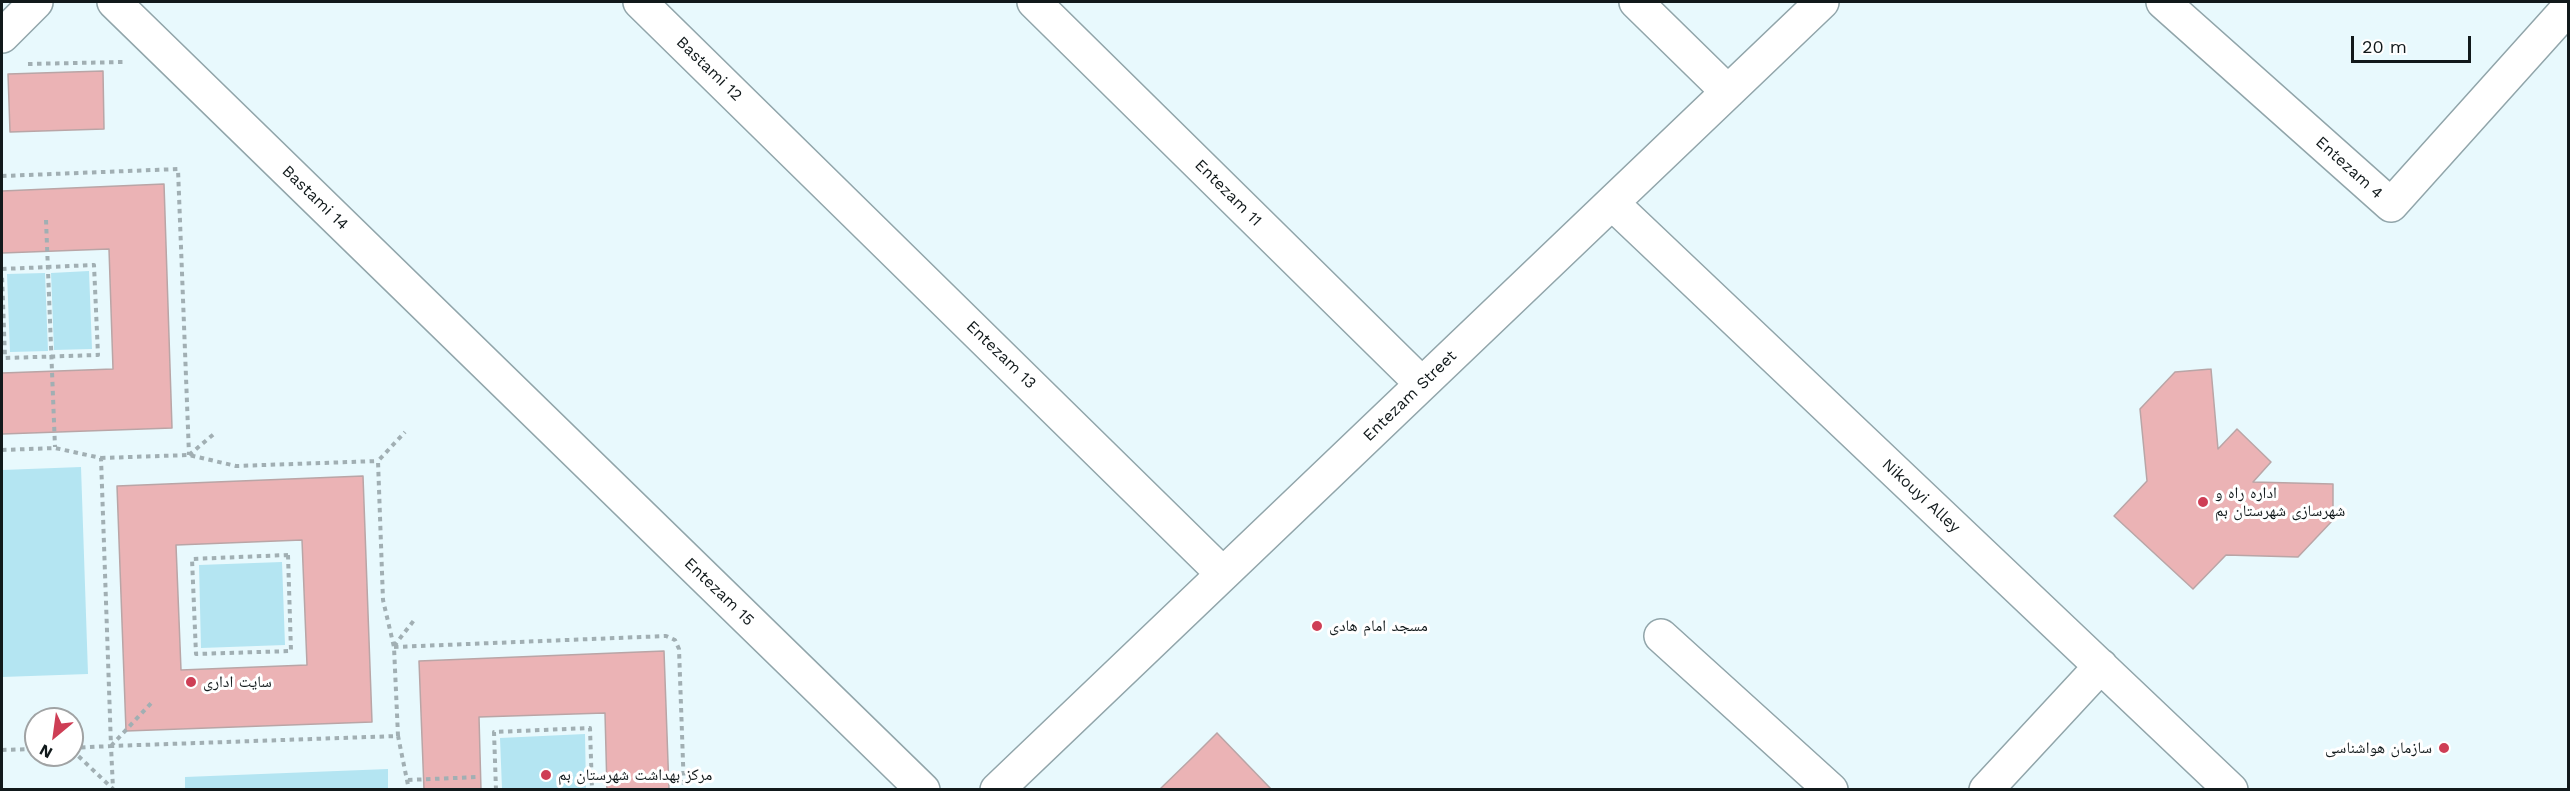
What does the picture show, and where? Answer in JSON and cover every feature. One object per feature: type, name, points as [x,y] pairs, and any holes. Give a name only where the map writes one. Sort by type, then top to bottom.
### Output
[{"type":"street","points":[[2,36],[36,2]]},
{"type":"street","name":"Bastami 14","points":[[114,2],[516,394]]},
{"type":"street","name":"Bastami 12","points":[[640,2],[778,137]]},
{"type":"street","name":"Entezam 11","points":[[1034,2],[1422,384]]},
{"type":"street","points":[[1636,2],[1728,92]]},
{"type":"street","name":"Entezam Street","points":[[997,789],[1822,2]]},
{"type":"street","name":"Entezam 4","points":[[2163,2],[2391,205],[2568,8]]},
{"type":"street","name":"Entezam 13","points":[[778,137],[1223,574]]},
{"type":"street","name":"Nikouyi Alley","points":[[1612,203],[2231,789]]},
{"type":"street","name":"Entezam 15","points":[[516,394],[922,789]]},
{"type":"street","points":[[1661,636],[1831,789]]},
{"type":"street","points":[[1986,789],[2101,666]]},
{"type":"path","points":[[25,64],[174,61]]},
{"type":"path","points":[[2,176],[178,169],[189,455]]},
{"type":"path","points":[[46,220],[55,448]]},
{"type":"path","points":[[2,269],[94,265],[98,355],[5,358],[2,275]]},
{"type":"path","points":[[405,432],[378,461],[383,600],[394,647],[398,736],[409,789]]},
{"type":"path","points":[[189,455],[215,433]]},
{"type":"path","points":[[2,450],[55,448],[101,458],[189,455],[236,466],[378,461]]},
{"type":"path","points":[[101,458],[113,789]]},
{"type":"path","points":[[288,555],[291,651],[196,654],[192,560],[288,555]]},
{"type":"path","points":[[394,647],[415,619]]},
{"type":"path","points":[[394,647],[666,636],[675,640],[679,649],[684,789]]},
{"type":"path","points":[[111,746],[154,700]]},
{"type":"path","points":[[496,789],[494,732],[590,728],[592,789]]},
{"type":"path","points":[[84,748],[398,736]]},
{"type":"path","points":[[2,750],[24,749]]},
{"type":"path","points":[[84,761],[113,789]]},
{"type":"path","points":[[408,780],[478,777]]},
{"type":"shaded area","points":[[89,271],[92,349],[54,350],[51,273]]},
{"type":"shaded area","points":[[45,273],[48,351],[10,352],[7,274]]},
{"type":"shaded area","points":[[81,467],[88,674],[2,677],[2,470]]},
{"type":"shaded area","points":[[282,562],[285,645],[201,648],[199,565]]},
{"type":"shaded area","points":[[585,734],[586,789],[502,789],[500,738]]},
{"type":"shaded area","points":[[388,769],[388,789],[185,789],[185,777]]},
{"type":"building","points":[[103,71],[104,129],[10,132],[8,74]]},
{"type":"building","points":[[164,184],[172,428],[2,434],[2,373],[113,369],[109,249],[2,253],[2,191]]},
{"type":"building","points":[[2211,369],[2218,449],[2237,429],[2271,462],[2253,482],[2333,484],[2333,520],[2298,557],[2226,555],[2193,589],[2114,516],[2147,481],[2140,409],[2175,372]]},
{"type":"building","points":[[363,476],[372,722],[126,731],[117,486]],"holes":[[[302,540],[307,665],[181,670],[176,545]]]},
{"type":"building","points":[[664,651],[669,790],[607,790],[605,713],[479,717],[481,790],[424,790],[419,661]]},
{"type":"building","points":[[1217,733],[1272,790],[1159,790],[1194,756]]},
{"type":"place","name":"اداره راه و شهرسازی شهرستان بم","points":[[2203,502]]},
{"type":"place","name":"مسجد امام هادی","points":[[1317,626]]},
{"type":"place","name":"سایت اداری","points":[[191,682]]},
{"type":"place","name":"سازمان هواشناسی","points":[[2444,748]]},
{"type":"place","name":"مرکز بهداشت شهرستان بم","points":[[546,775]]}]
